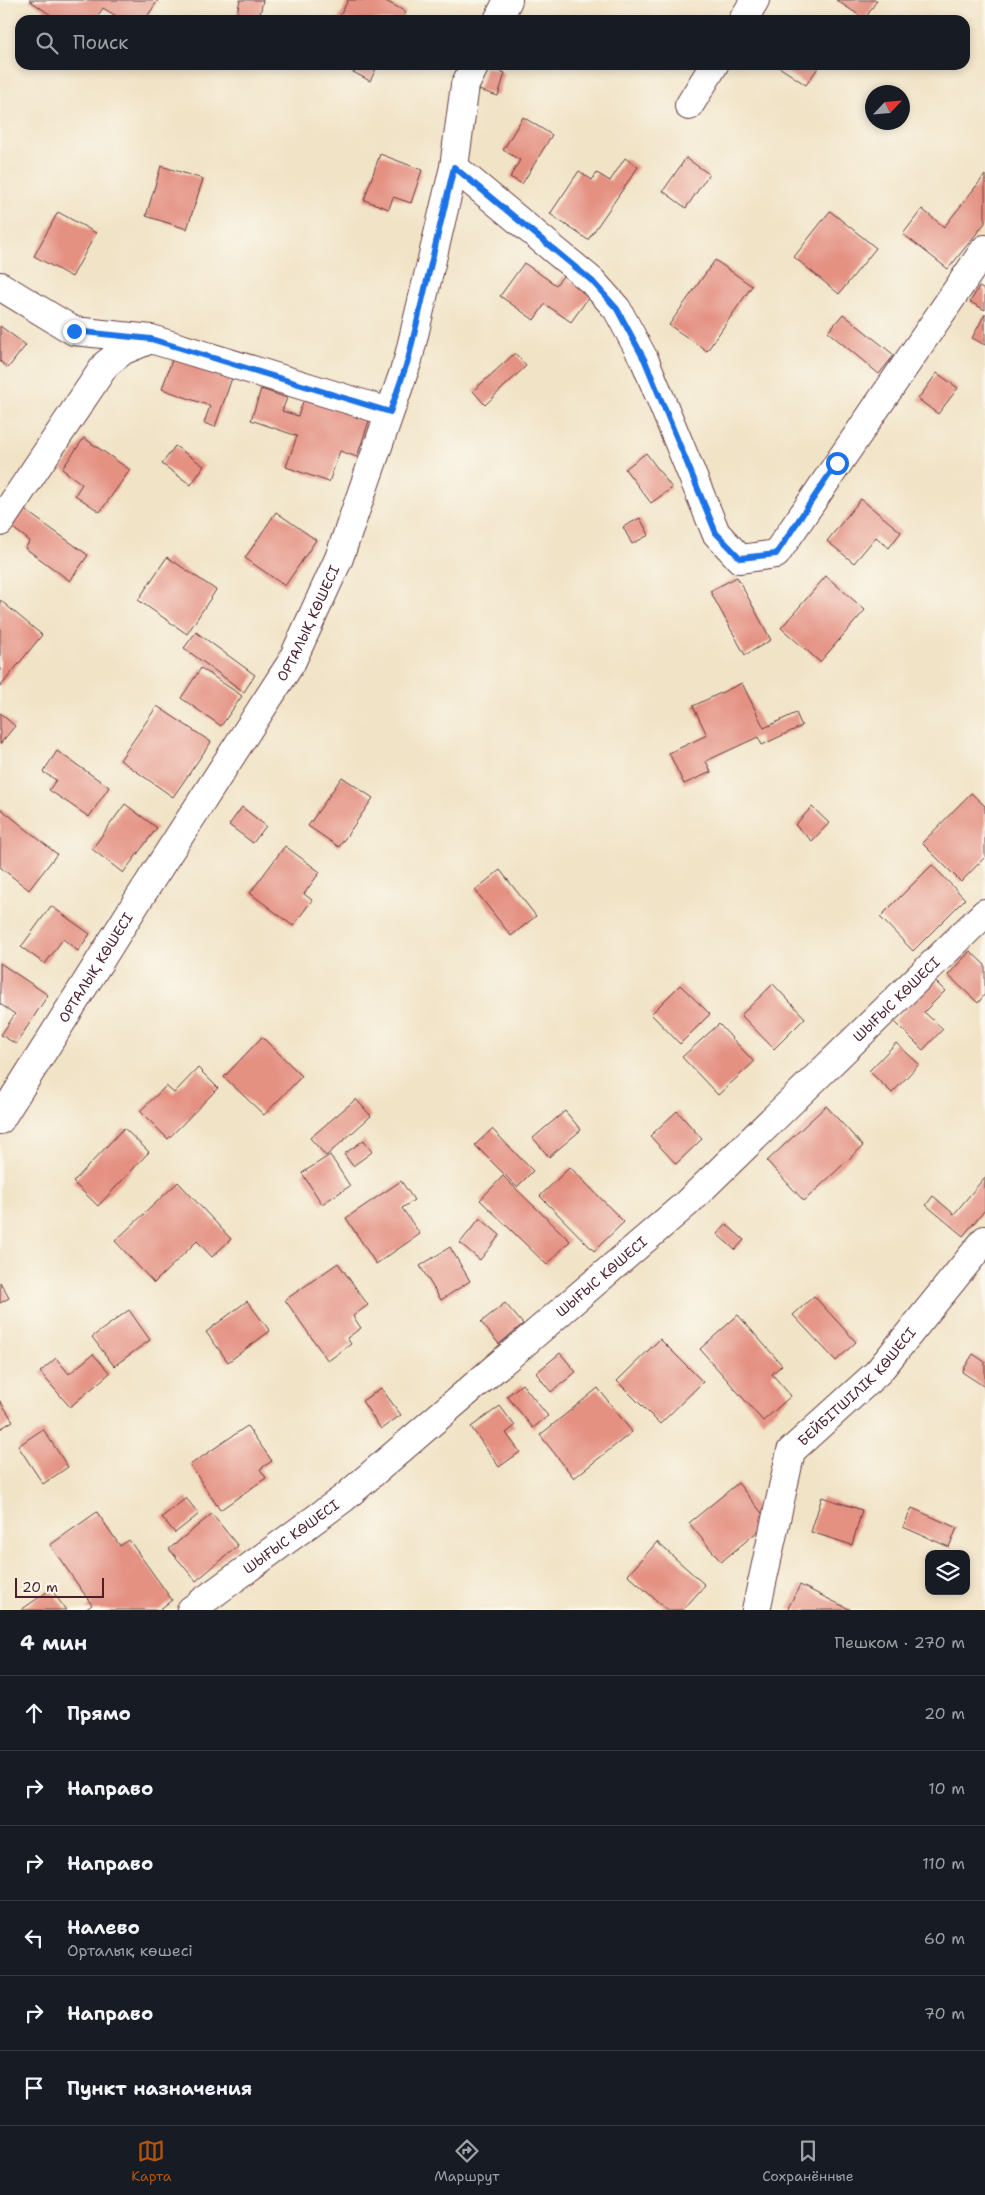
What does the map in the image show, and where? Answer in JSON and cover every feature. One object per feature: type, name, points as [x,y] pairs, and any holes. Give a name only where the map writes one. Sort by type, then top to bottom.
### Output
[{"type":"street","points":[[500,15],[508,0]]},
{"type":"street","points":[[746,15],[755,0]]},
{"type":"street","name":"ОРТАЛЫҚ КӨШЕСІ","points":[[0,1120],[138,900],[291,663],[339,558],[408,360],[454,167],[465,85],[472,70]]},
{"type":"street","points":[[689,106],[711,70]]},
{"type":"street","points":[[454,167],[592,281],[617,309],[645,361],[716,533],[740,558],[776,554],[985,250]]},
{"type":"street","points":[[0,286],[74,331],[151,339],[390,412]]},
{"type":"street","points":[[0,522],[106,364],[124,350],[151,339]]},
{"type":"street","name":"ШЫҒЫС КӨШЕСІ","points":[[191,1610],[344,1498],[686,1204],[985,913]]},
{"type":"street","name":"БЕЙБІТШІЛІК КӨШЕСІ","points":[[756,1610],[791,1451],[878,1372],[985,1240]]},
{"type":"building","points":[[29,0],[158,0],[148,15],[115,15],[103,8],[98,15],[51,15]]},
{"type":"building","points":[[240,0],[263,0],[260,15],[237,13]]},
{"type":"building","points":[[348,0],[384,0],[406,12],[404,15],[340,15]]},
{"type":"building","points":[[836,0],[877,0],[868,15],[859,15]]},
{"type":"building","points":[[349,70],[376,70],[370,81]]},
{"type":"building","points":[[485,70],[496,70],[505,73],[498,96],[479,90]]},
{"type":"building","points":[[784,70],[816,70],[806,85]]},
{"type":"building","points":[[523,117],[552,135],[522,184],[510,177],[520,160],[503,150]]},
{"type":"building","points":[[380,154],[422,170],[411,203],[393,197],[389,209],[364,200]]},
{"type":"building","points":[[625,158],[638,167],[588,240],[550,214],[579,171],[592,180],[597,173],[610,181]]},
{"type":"building","points":[[686,158],[709,174],[686,208],[663,191]]},
{"type":"building","points":[[161,166],[203,179],[187,229],[146,216]]},
{"type":"building","points":[[985,175],[985,223],[948,269],[903,234],[922,209],[944,227]]},
{"type":"building","points":[[830,211],[876,248],[839,294],[794,257]]},
{"type":"building","points":[[58,212],[96,233],[72,277],[34,256]]},
{"type":"building","points":[[715,260],[752,286],[707,351],[669,325]]},
{"type":"building","points":[[524,263],[556,285],[563,276],[591,294],[571,322],[545,304],[534,320],[500,296]]},
{"type":"building","points":[[979,287],[985,290],[985,310],[970,302]]},
{"type":"building","points":[[843,314],[894,355],[879,374],[828,332]]},
{"type":"building","points":[[985,314],[985,345],[972,338]]},
{"type":"building","points":[[0,326],[26,345],[8,368],[0,361]]},
{"type":"building","points":[[515,353],[526,366],[485,405],[473,391]]},
{"type":"building","points":[[173,357],[232,378],[215,427],[204,423],[210,406],[162,389]]},
{"type":"building","points":[[937,373],[958,388],[938,414],[918,399]]},
{"type":"building","points":[[261,389],[287,398],[282,411],[298,416],[305,396],[370,418],[357,457],[340,451],[329,482],[286,467],[297,436],[251,420]]},
{"type":"building","points":[[84,438],[130,470],[100,512],[75,495],[82,484],[62,469]]},
{"type":"building","points":[[175,446],[204,466],[191,485],[162,464]]},
{"type":"building","points":[[646,453],[672,488],[651,503],[625,469]]},
{"type":"building","points":[[861,499],[901,532],[889,548],[876,537],[854,563],[827,541]]},
{"type":"building","points":[[22,508],[88,555],[70,581],[25,548],[30,541],[9,525]]},
{"type":"building","points":[[276,512],[316,540],[285,586],[245,558]]},
{"type":"building","points":[[640,518],[649,535],[632,544],[623,527]]},
{"type":"building","points":[[167,557],[216,590],[187,634],[138,600]]},
{"type":"building","points":[[826,576],[865,610],[820,662],[781,628]]},
{"type":"building","points":[[737,577],[771,640],[745,655],[710,591]]},
{"type":"building","points":[[0,600],[42,635],[0,687]]},
{"type":"building","points":[[196,632],[255,675],[244,692],[184,648]]},
{"type":"building","points":[[201,668],[242,696],[221,726],[181,698]]},
{"type":"building","points":[[742,683],[764,728],[796,713],[802,726],[762,745],[758,737],[706,761],[711,772],[684,784],[669,753],[707,735],[693,706]]},
{"type":"building","points":[[157,706],[211,742],[173,797],[120,760]]},
{"type":"building","points":[[0,713],[15,726],[0,744]]},
{"type":"building","points":[[57,751],[109,787],[89,817],[49,790],[56,780],[43,772]]},
{"type":"building","points":[[342,777],[373,798],[339,847],[308,826]]},
{"type":"building","points":[[971,793],[985,806],[985,857],[961,882],[922,843]]},
{"type":"building","points":[[125,804],[157,828],[123,873],[92,849]]},
{"type":"building","points":[[242,807],[266,826],[253,843],[229,825]]},
{"type":"building","points":[[812,807],[829,823],[812,841],[795,825]]},
{"type":"building","points":[[0,808],[57,854],[29,890],[0,867]]},
{"type":"building","points":[[285,846],[320,872],[304,894],[312,900],[293,926],[250,893]]},
{"type":"building","points":[[932,865],[965,899],[913,951],[880,917]]},
{"type":"building","points":[[500,870],[536,916],[511,936],[475,890]]},
{"type":"building","points":[[51,906],[90,934],[78,951],[63,939],[45,964],[21,947]]},
{"type":"building","points":[[970,951],[985,965],[985,994],[978,1003],[948,975]]},
{"type":"building","points":[[0,963],[48,995],[16,1044],[1,1035],[15,1014],[0,1004]]},
{"type":"building","points":[[934,980],[945,991],[924,1012],[943,1029],[923,1050],[894,1021]]},
{"type":"building","points":[[773,984],[805,1018],[774,1049],[741,1015]]},
{"type":"building","points":[[680,985],[710,1014],[680,1044],[651,1014]]},
{"type":"building","points":[[719,1024],[754,1062],[718,1095],[682,1057]]},
{"type":"building","points":[[262,1037],[302,1076],[264,1115],[224,1077]]},
{"type":"building","points":[[896,1043],[919,1064],[892,1093],[869,1071]]},
{"type":"building","points":[[198,1068],[218,1088],[168,1139],[140,1111],[166,1086],[174,1093]]},
{"type":"building","points":[[356,1099],[371,1116],[326,1156],[310,1138]]},
{"type":"building","points":[[826,1106],[863,1146],[804,1201],[767,1161]]},
{"type":"building","points":[[565,1111],[581,1130],[549,1157],[533,1138]]},
{"type":"building","points":[[677,1111],[702,1139],[676,1164],[650,1136]]},
{"type":"building","points":[[124,1128],[149,1152],[98,1206],[73,1182]]},
{"type":"building","points":[[492,1129],[533,1171],[517,1187],[475,1145]]},
{"type":"building","points":[[364,1140],[372,1152],[353,1166],[344,1154]]},
{"type":"building","points":[[330,1155],[350,1186],[322,1204],[302,1173]]},
{"type":"building","points":[[570,1167],[624,1222],[594,1251],[540,1196]]},
{"type":"building","points":[[503,1176],[570,1241],[547,1265],[480,1200]]},
{"type":"building","points":[[985,1177],[985,1210],[963,1236],[926,1205],[933,1196],[954,1214]]},
{"type":"building","points":[[401,1181],[414,1200],[402,1208],[420,1234],[376,1264],[346,1218]]},
{"type":"building","points":[[178,1182],[231,1239],[212,1257],[197,1241],[154,1283],[115,1241]]},
{"type":"building","points":[[480,1218],[500,1235],[480,1260],[460,1243]]},
{"type":"building","points":[[726,1224],[744,1240],[735,1250],[717,1234]]},
{"type":"building","points":[[450,1247],[470,1281],[441,1300],[420,1266]]},
{"type":"building","points":[[338,1263],[368,1305],[353,1316],[361,1328],[347,1338],[351,1344],[328,1361],[285,1300]]},
{"type":"building","points":[[0,1282],[9,1298],[0,1303]]},
{"type":"building","points":[[814,1296],[856,1342],[836,1361],[793,1315]]},
{"type":"building","points":[[247,1301],[270,1331],[228,1362],[206,1332]]},
{"type":"building","points":[[505,1303],[523,1324],[499,1344],[481,1322]]},
{"type":"building","points":[[129,1310],[150,1340],[114,1366],[92,1337]]},
{"type":"building","points":[[738,1315],[782,1365],[772,1374],[791,1396],[763,1421],[700,1349]]},
{"type":"building","points":[[660,1339],[703,1382],[660,1424],[617,1381]]},
{"type":"building","points":[[560,1353],[576,1372],[551,1392],[536,1373]]},
{"type":"building","points":[[93,1354],[110,1373],[70,1407],[40,1372],[56,1358],[69,1374]]},
{"type":"building","points":[[973,1354],[985,1362],[985,1387],[962,1372]]},
{"type":"building","points":[[522,1384],[548,1416],[533,1428],[507,1396]]},
{"type":"building","points":[[381,1388],[401,1415],[381,1429],[362,1401]]},
{"type":"building","points":[[598,1388],[632,1432],[574,1478],[540,1435]]},
{"type":"building","points":[[0,1401],[13,1421],[0,1429]]},
{"type":"building","points":[[500,1406],[515,1426],[506,1433],[520,1452],[499,1467],[471,1427]]},
{"type":"building","points":[[247,1426],[272,1461],[260,1469],[266,1478],[220,1510],[190,1465]]},
{"type":"building","points":[[43,1429],[68,1467],[43,1484],[18,1446]]},
{"type":"building","points":[[738,1483],[769,1522],[721,1562],[689,1523]]},
{"type":"building","points":[[822,1497],[862,1510],[852,1545],[811,1532]]},
{"type":"building","points":[[186,1498],[199,1514],[175,1533],[162,1517]]},
{"type":"building","points":[[912,1508],[957,1528],[949,1547],[903,1527]]},
{"type":"building","points":[[97,1512],[120,1546],[129,1540],[172,1600],[159,1610],[85,1610],[92,1605],[50,1545]]},
{"type":"building","points":[[212,1514],[238,1546],[196,1581],[169,1549]]},
{"type":"building","points":[[657,1542],[705,1585],[683,1610],[667,1610],[628,1575]]},
{"type":"building","points":[[800,1585],[851,1610],[787,1610]]},
{"type":"building","points":[[51,1589],[66,1610],[21,1610]]},
{"type":"route","points":[[74,331],[151,339],[390,412],[408,360],[454,167],[592,281],[617,309],[645,361],[716,533],[740,558],[776,554],[837,463]]}]
